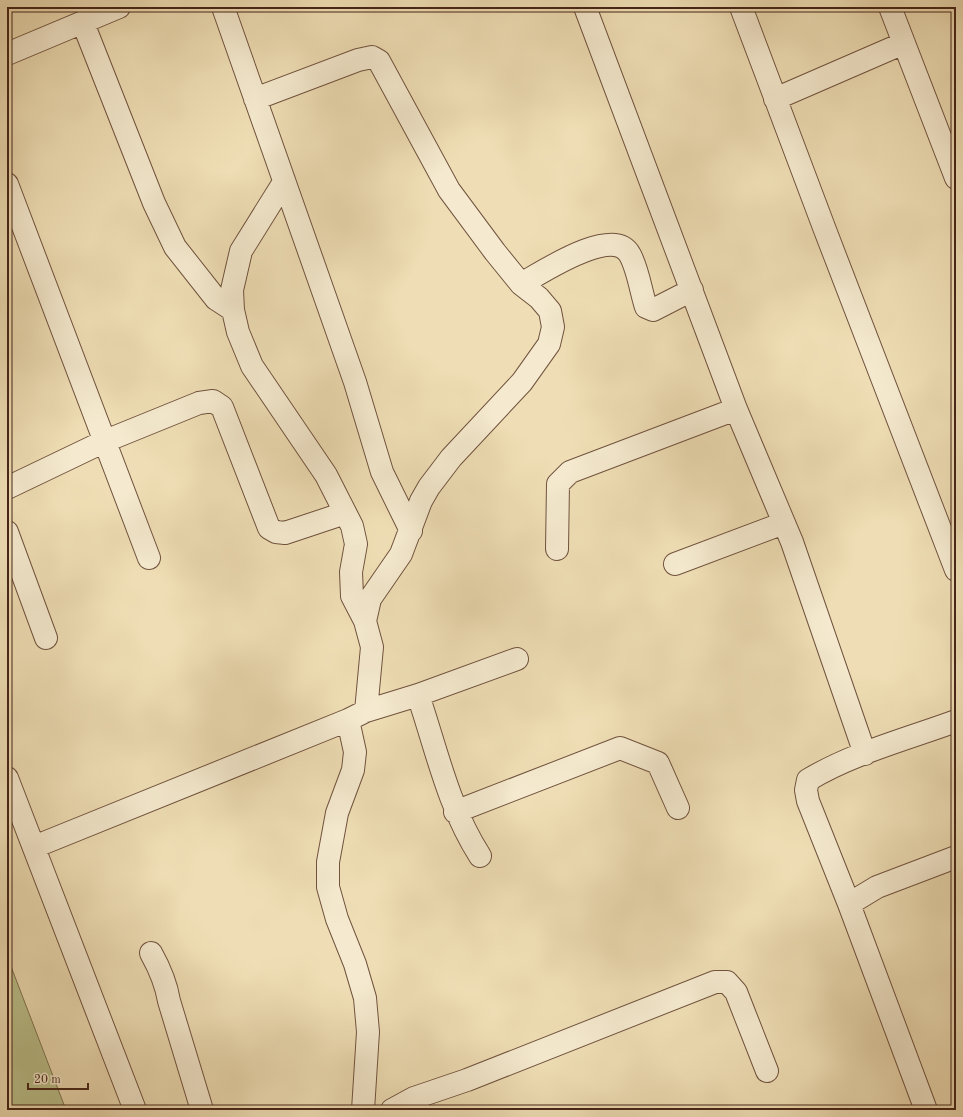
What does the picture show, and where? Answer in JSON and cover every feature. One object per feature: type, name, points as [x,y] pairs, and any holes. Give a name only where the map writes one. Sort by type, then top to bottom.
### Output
[{"type":"street","points":[[7,54],[119,7]]},
{"type":"street","points":[[223,7],[355,382],[382,472],[410,531]]},
{"type":"street","points":[[586,7],[736,409],[784,523],[865,754]]},
{"type":"street","points":[[741,7],[956,569]]},
{"type":"street","points":[[890,7],[956,178]]},
{"type":"street","points":[[83,23],[154,203],[175,247],[216,299],[233,310]]},
{"type":"street","points":[[775,99],[904,43]]},
{"type":"street","points":[[255,99],[358,60],[372,57],[379,61],[449,190],[521,284],[539,298],[550,311],[553,326],[549,344],[522,382],[451,458],[429,487],[421,501],[410,531],[395,564],[370,599],[365,621]]},
{"type":"street","points":[[284,182],[241,251],[232,290],[233,310],[238,332],[252,366],[326,475],[352,526],[356,544],[351,572],[352,596],[365,621],[372,647],[357,715],[353,770],[337,813],[328,862],[328,887],[337,919],[355,964],[365,998],[368,1032],[362,1110]]},
{"type":"street","points":[[7,184],[103,442],[149,558]]},
{"type":"street","points":[[521,284],[587,249],[610,244],[622,246],[630,254],[646,307],[649,309],[653,310],[692,290]]},
{"type":"street","points":[[7,488],[103,442],[200,403],[213,401],[222,407],[269,528],[276,532],[285,532],[345,513]]},
{"type":"street","points":[[557,549],[558,484],[570,472],[736,409]]},
{"type":"street","points":[[676,564],[784,523]]},
{"type":"street","points":[[7,532],[46,638]]},
{"type":"street","points":[[34,847],[357,715],[418,695],[517,659]]},
{"type":"street","points":[[418,695],[441,774],[455,812],[467,836],[480,856]]},
{"type":"street","points":[[926,1110],[849,904],[808,801],[806,790],[808,780],[820,773],[865,754],[956,721]]},
{"type":"street","points":[[455,812],[620,748],[658,763],[678,808]]},
{"type":"street","points":[[7,778],[135,1110]]},
{"type":"street","points":[[849,904],[877,887],[956,857]]},
{"type":"street","points":[[151,953],[162,973],[167,988],[202,1110]]},
{"type":"street","points":[[392,1110],[414,1098],[467,1080],[715,982],[727,982],[736,992],[767,1071]]},
{"type":"green space","points":[[7,956],[66,1110],[7,1110]]}]
